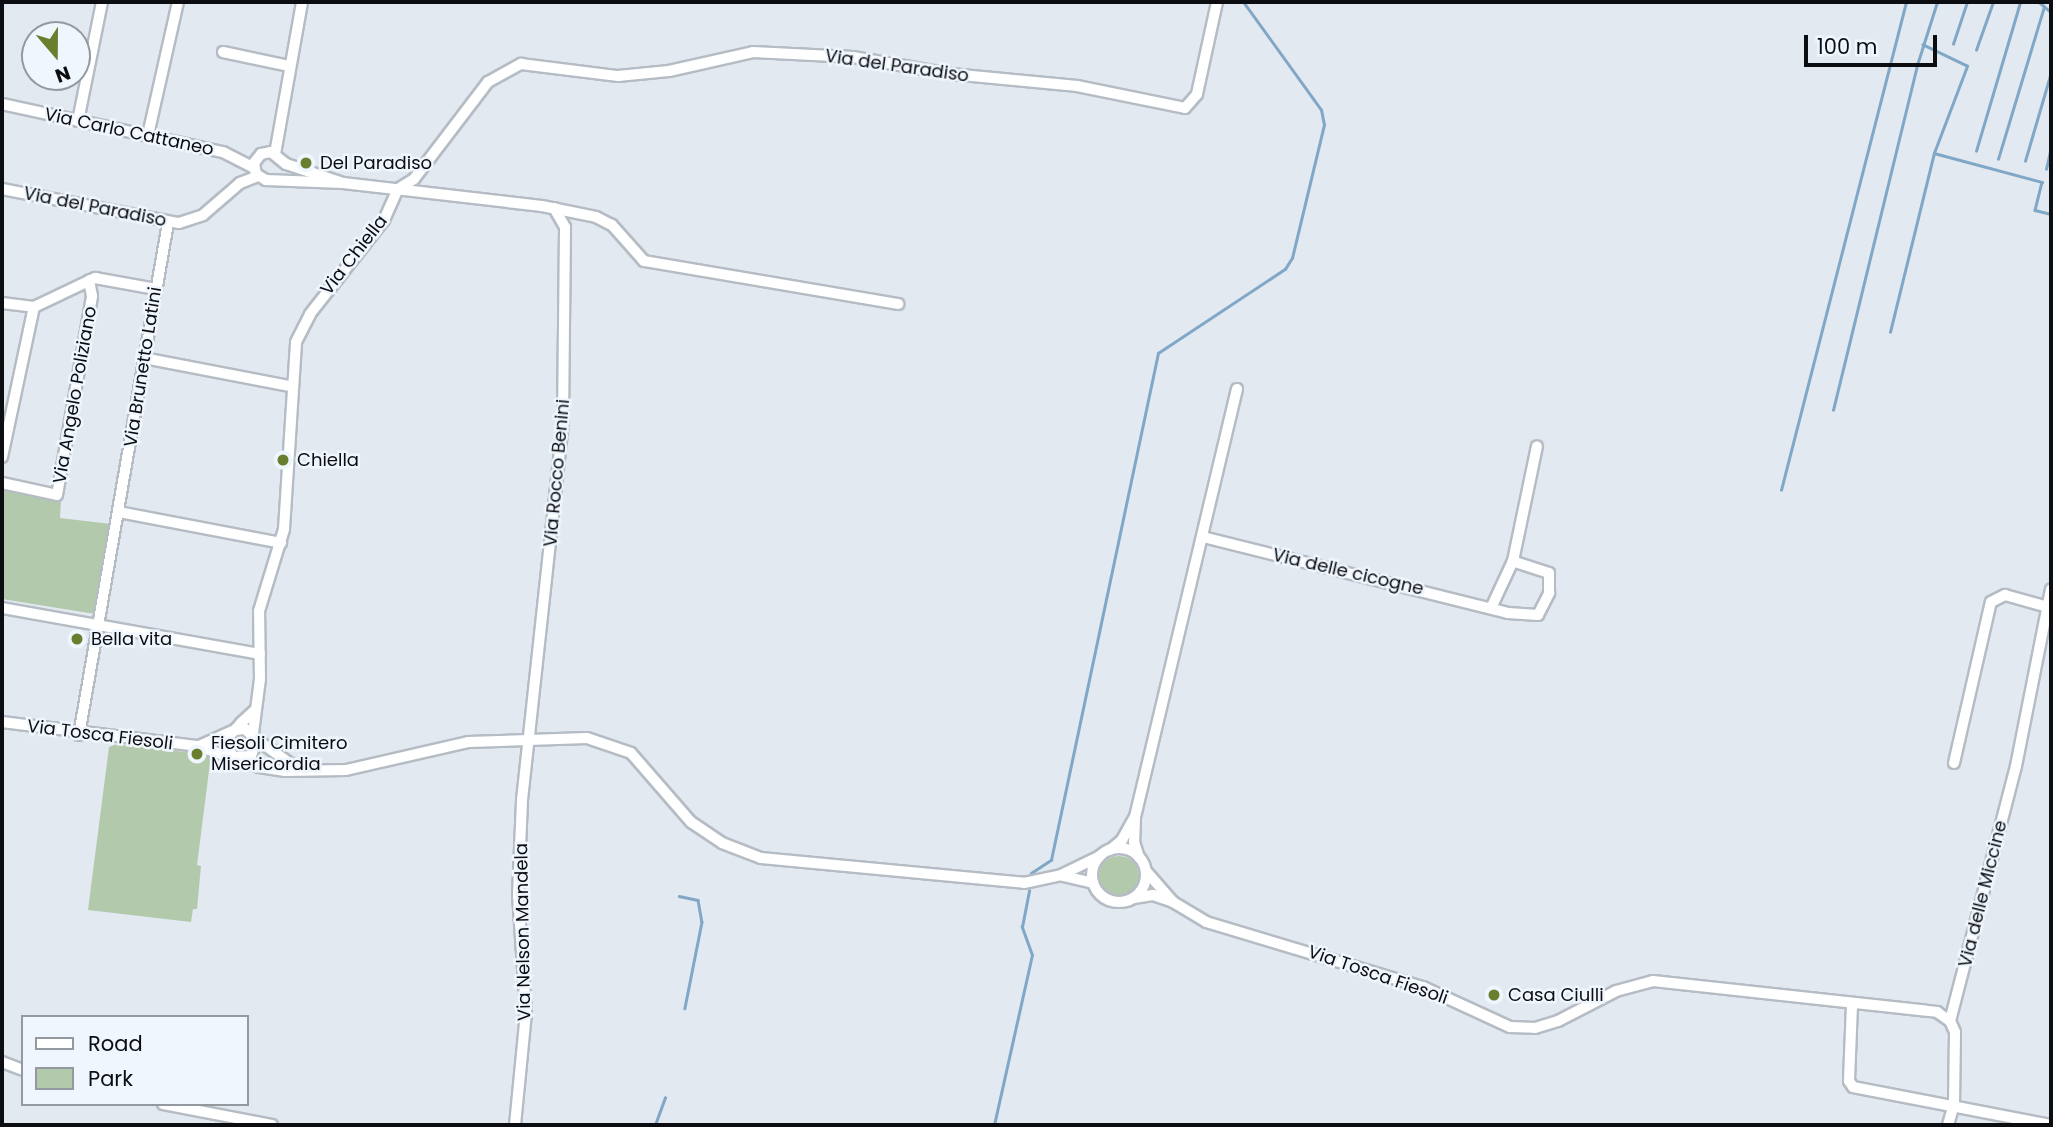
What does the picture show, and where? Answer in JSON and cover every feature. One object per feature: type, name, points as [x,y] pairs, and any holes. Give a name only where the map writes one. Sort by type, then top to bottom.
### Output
[{"type":"street","points":[[78,121],[102,2]]},
{"type":"street","points":[[148,135],[178,2]]},
{"type":"street","points":[[275,179],[281,169],[273,155],[275,133],[303,2]]},
{"type":"street","name":"Via del Paradiso","points":[[398,189],[414,178],[488,82],[521,64],[618,76],[775,51],[863,58],[951,74],[1077,86],[1185,108],[1197,94],[1217,2]]},
{"type":"street","points":[[223,52],[289,66]]},
{"type":"street","name":"Via Carlo Cattaneo","points":[[2,104],[223,152],[256,171]]},
{"type":"street","points":[[273,155],[343,183]]},
{"type":"street","name":"Via del Paradiso","points":[[2,189],[168,223],[203,215],[273,155]]},
{"type":"street","points":[[256,171],[275,179],[303,184],[343,183],[554,208],[612,225],[644,261],[898,304]]},
{"type":"street","name":"Via Chiella","points":[[254,736],[262,596],[281,543],[290,386],[301,329],[384,220],[398,189]]},
{"type":"street","name":"Via Rocco Benini","points":[[529,739],[563,421],[565,227],[554,208]]},
{"type":"street","name":"Via Brunetto Latini","points":[[79,735],[168,223]]},
{"type":"street","points":[[2,303],[34,307],[65,296],[89,280],[156,289]]},
{"type":"street","name":"Via Angelo Poliziano","points":[[2,483],[57,495],[92,296],[89,280]]},
{"type":"street","points":[[2,457],[34,307]]},
{"type":"street","points":[[144,358],[290,386]]},
{"type":"street","points":[[1139,857],[1134,842],[1135,817],[1237,389]]},
{"type":"street","points":[[1492,606],[1513,561],[1536,446]]},
{"type":"street","points":[[119,512],[281,543]]},
{"type":"street","name":"Via delle cicogne","points":[[1203,537],[1529,616],[1544,609],[1549,573],[1513,561]]},
{"type":"street","name":"Via delle Miccine","points":[[1948,1125],[1954,1104],[1955,1032],[1950,1021],[2015,766],[2051,589]]},
{"type":"street","points":[[1954,763],[1992,602],[2005,595],[2048,607]]},
{"type":"street","points":[[2,608],[260,654]]},
{"type":"street","points":[[254,736],[252,755],[236,758],[227,744],[235,730],[255,710]]},
{"type":"street","name":"Via Tosca Fiesoli","points":[[2,722],[79,735],[199,746],[271,770],[300,771],[346,770],[450,744],[586,738],[622,747],[640,761],[691,822],[722,843],[761,858],[1024,883],[1060,875],[1105,853]]},
{"type":"street","points":[[235,730],[254,736],[300,771]]},
{"type":"street","name":"Via Tosca Fiesoli","points":[[199,746],[235,730]]},
{"type":"street","name":"Via Nelson Mandela","points":[[515,1125],[526,1012],[518,896],[529,739]]},
{"type":"street","points":[[1093,883],[1093,868],[1105,853],[1122,840],[1135,817]]},
{"type":"street","points":[[1105,853],[1129,850],[1139,857]]},
{"type":"street","name":"Via Tosca Fiesoli","points":[[1139,857],[1146,871],[1173,902]]},
{"type":"street","points":[[1134,898],[1143,888],[1146,871]]},
{"type":"street","name":"Via Tosca Fiesoli","points":[[1060,875],[1093,883],[1108,900],[1153,895],[1173,902],[1206,922],[1423,987],[1510,1027],[1535,1028],[1558,1021],[1616,990],[1653,981],[1852,1005],[1937,1012],[1950,1021]]},
{"type":"street","points":[[1852,1005],[1849,1081],[1853,1087],[1954,1104],[2050,1125]]},
{"type":"street","points":[[2,1062],[21,1069]]},
{"type":"street","points":[[173,1106],[272,1125]]},
{"type":"green space","points":[[2,490],[61,500],[60,518],[111,524],[95,614],[2,599]]},
{"type":"green space","points":[[117,744],[211,755],[197,865],[201,866],[197,909],[193,909],[191,922],[88,910],[109,747]]},
{"type":"green space","points":[[1119,856],[1133,862],[1139,876],[1133,890],[1119,896],[1105,890],[1099,876],[1105,862]]},
{"type":"waterway","points":[[1031,873],[1051,860],[1158,353],[1285,269],[1292,258],[1324,125],[1321,110],[1243,2]]},
{"type":"waterway","points":[[1781,490],[1906,2]]},
{"type":"waterway","points":[[1833,410],[1918,62],[1937,2]]},
{"type":"waterway","points":[[1953,44],[1967,2]]},
{"type":"waterway","points":[[1976,50],[1993,2]]},
{"type":"waterway","points":[[1976,151],[2020,2]]},
{"type":"waterway","points":[[2039,2],[2051,12]]},
{"type":"waterway","points":[[1998,159],[2044,7]]},
{"type":"waterway","points":[[1890,332],[1934,153],[1967,66],[1923,45]]},
{"type":"waterway","points":[[2025,161],[2051,72]]},
{"type":"waterway","points":[[2046,169],[2051,148]]},
{"type":"waterway","points":[[1934,153],[2042,182],[2035,210],[2051,214]]},
{"type":"waterway","points":[[994,1125],[1032,955],[1022,927],[1029,891]]},
{"type":"waterway","points":[[679,896],[698,900],[702,922],[685,1008]]},
{"type":"waterway","points":[[655,1125],[665,1098]]},
{"type":"place","name":"Del Paradiso","points":[[306,163]]},
{"type":"place","name":"Chiella","points":[[283,460]]},
{"type":"place","name":"Bella vita","points":[[77,639]]},
{"type":"place","name":"Fiesoli Cimitero Misericordia","points":[[197,754]]},
{"type":"place","name":"Casa Ciulli","points":[[1494,995]]}]
